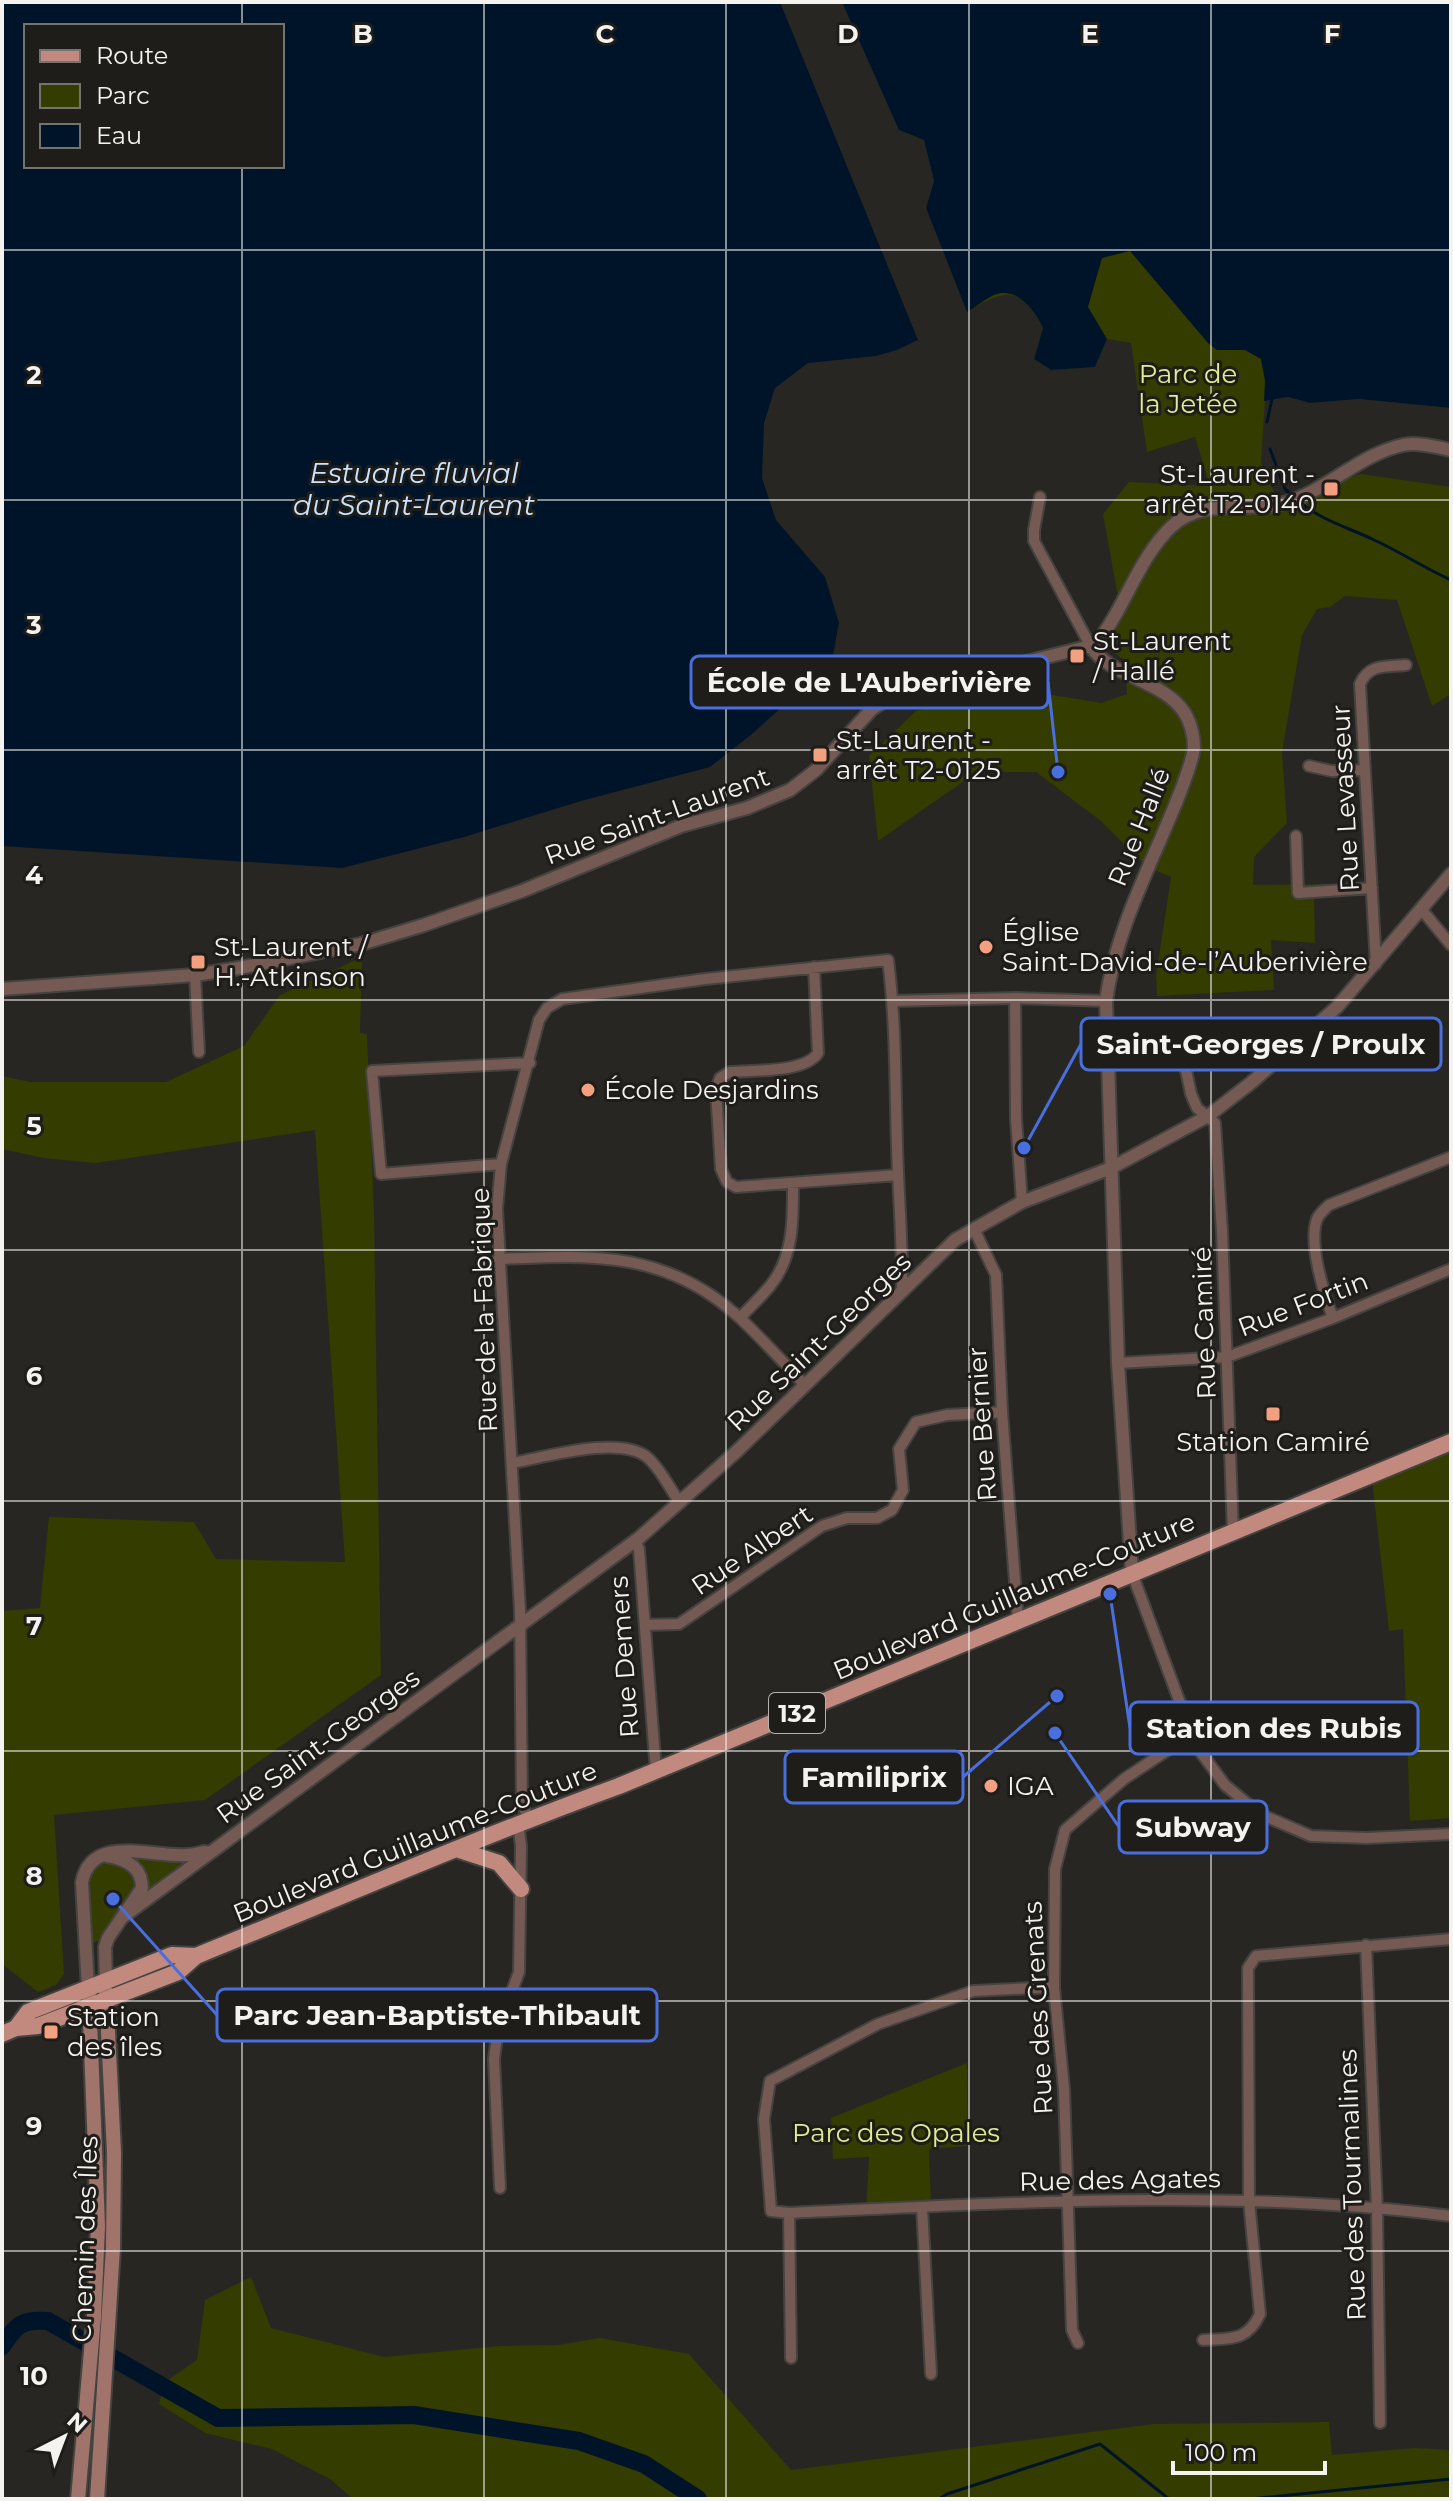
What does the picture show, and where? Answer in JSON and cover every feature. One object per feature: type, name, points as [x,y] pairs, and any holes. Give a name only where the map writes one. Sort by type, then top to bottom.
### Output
[{"type":"main road","name":"Boulevard Guillaume-Couture","points":[[9,2031],[38,2026],[178,1972],[196,1956],[524,1821],[656,1772],[1451,1442]]},
{"type":"main road","points":[[459,1850],[499,1863],[521,1889]]},
{"type":"main road","name":"Boulevard Guillaume-Couture","points":[[9,2031],[28,2012],[172,1955],[196,1956]]},
{"type":"main road","name":"Chemin des Îles","points":[[97,2499],[113,2248],[114,2152],[106,1981]]},
{"type":"main road","name":"Chemin des Îles","points":[[78,2499],[94,2317],[98,2226],[88,1988]]},
{"type":"street","points":[[1090,645],[1095,645],[1106,631],[1152,550],[1172,526],[1195,511],[1291,501],[1404,444],[1451,450]]},
{"type":"street","name":"Rue Hallé","points":[[1040,497],[1034,541],[1090,645],[1099,656],[1169,697],[1183,710],[1191,726],[1194,747],[1178,797],[1122,928],[1106,1001],[1118,1363],[1132,1573]]},
{"type":"street","name":"Rue Saint-Laurent","points":[[2,989],[195,975],[361,944],[510,895],[681,826],[747,808],[790,790],[830,757],[872,709],[900,691],[955,674],[1022,663],[1090,645]]},
{"type":"street","name":"Rue Levasseur","points":[[1376,964],[1360,684],[1364,675],[1376,667],[1406,665]]},
{"type":"street","points":[[1309,766],[1332,771],[1365,770]]},
{"type":"street","points":[[1296,836],[1298,893],[1372,888]]},
{"type":"street","name":"Rue Saint-Georges","points":[[124,1916],[139,1902],[635,1541],[680,1503],[955,1240],[1022,1202],[1111,1168],[1208,1116],[1301,1041],[1337,1007],[1451,874]]},
{"type":"street","points":[[1422,910],[1451,945]]},
{"type":"street","name":"Rue de la Fabrique","points":[[500,2188],[494,2059],[498,2029],[519,1972],[524,1821],[520,1626],[497,1209],[501,1164],[539,1020],[547,1008],[562,999],[705,979],[888,960],[893,1001]]},
{"type":"street","points":[[814,967],[818,1053],[812,1062],[799,1066],[730,1072],[720,1078],[716,1090],[721,1169],[727,1182],[736,1187],[898,1175]]},
{"type":"street","points":[[195,975],[199,1052]]},
{"type":"street","points":[[1015,998],[1016,1119],[1022,1202]]},
{"type":"street","points":[[902,1292],[893,1001],[1015,998],[1106,1001]]},
{"type":"street","name":"Rue Camiré","points":[[1107,1045],[1179,1037],[1191,1094],[1197,1108],[1215,1123],[1233,1532]]},
{"type":"street","points":[[501,1164],[381,1174],[372,1071],[530,1063]]},
{"type":"street","points":[[1333,1318],[1318,1279],[1315,1224],[1319,1215],[1329,1205],[1451,1157]]},
{"type":"street","points":[[740,1318],[772,1284],[786,1257],[793,1224],[793,1184]]},
{"type":"street","name":"Rue Bernier","points":[[974,1229],[996,1275],[1002,1412],[1018,1621]]},
{"type":"street","points":[[498,1259],[578,1256],[623,1259],[671,1272],[706,1291],[740,1318],[805,1385]]},
{"type":"street","name":"Rue Fortin","points":[[1118,1363],[1227,1357],[1333,1318],[1451,1269]]},
{"type":"street","name":"Rue Albert","points":[[646,1625],[679,1624],[822,1526],[847,1518],[877,1518],[892,1510],[903,1490],[899,1449],[916,1422],[947,1415],[1002,1412]]},
{"type":"street","points":[[512,1463],[589,1449],[619,1447],[646,1456],[680,1503]]},
{"type":"street","name":"Rue Demers","points":[[635,1541],[639,1549],[646,1625],[656,1772]]},
{"type":"street","points":[[1132,1573],[1202,1754],[1225,1785],[1260,1814],[1311,1836],[1367,1838],[1451,1834]]},
{"type":"street","name":"Rue des Grenats","points":[[1078,2343],[1072,2330],[1064,2089],[1054,1987],[1055,1869],[1065,1830],[1124,1779],[1192,1734]]},
{"type":"street","name":"Rue Saint-Georges","points":[[102,1856],[122,1851],[186,1856],[212,1851]]},
{"type":"street","points":[[88,1988],[82,1882],[84,1871],[93,1860],[102,1856]]},
{"type":"street","name":"Rue Saint-Georges","points":[[102,1856],[115,1857],[132,1865],[142,1879],[142,1888],[105,1947],[106,1981]]},
{"type":"street","points":[[1203,2340],[1237,2337],[1253,2330],[1260,2314],[1249,2201],[1248,1968],[1256,1956],[1451,1939]]},
{"type":"street","name":"Rue des Tourmalines","points":[[1366,1945],[1377,2209],[1380,2423]]},
{"type":"street","points":[[791,2358],[789,2213],[771,2211],[764,2119],[770,2081],[878,2024],[973,1991],[1054,1987]]},
{"type":"street","name":"Rue des Agates","points":[[789,2213],[1068,2201],[1249,2201],[1451,2216]]},
{"type":"street","points":[[922,2207],[931,2374]]},
{"type":"green space","name":"Parc de la Jetée","points":[[1451,2],[1451,408],[1359,399],[1310,403],[1288,397],[1265,400],[1261,464],[1276,496],[1312,491],[1361,474],[1451,487],[1451,694],[1432,706],[1397,600],[1345,596],[1330,607],[1317,609],[1302,635],[1282,752],[1287,823],[1254,857],[1253,885],[1372,884],[1372,894],[1314,898],[1315,943],[1271,940],[1274,990],[1157,996],[1156,976],[1171,877],[1147,867],[1101,821],[1036,772],[977,772],[878,841],[869,756],[916,711],[980,694],[1040,693],[1102,703],[1127,694],[1125,660],[1106,647],[1122,619],[1103,514],[1129,482],[1210,486],[1195,437],[1147,452],[1131,343],[1107,339],[1095,367],[1051,370],[1034,359],[1043,328],[1035,313],[1019,297],[1011,295],[991,299],[967,312],[926,208],[934,181],[924,140],[899,130]]},
{"type":"green space","points":[[362,957],[360,1033],[367,1034],[374,1214],[381,1675],[205,1800],[54,1815],[64,1974],[56,1985],[38,1992],[2,1964],[2,1611],[40,1608],[49,1517],[194,1522],[216,1559],[345,1562],[315,1130],[96,1163],[43,1158],[2,1149],[2,1076],[30,1082],[166,1082],[244,1046],[280,995]]},
{"type":"green space","points":[[1451,1448],[1451,1818],[1410,1821],[1403,1629],[1389,1631],[1372,1480]]},
{"type":"green space","points":[[212,1851],[139,1902],[108,1938],[85,1945],[82,1896],[93,1860]]},
{"type":"green space","name":"Parc des Opales","points":[[967,2063],[968,2146],[929,2149],[931,2207],[866,2209],[869,2157],[833,2159],[831,2118]]},
{"type":"green space","points":[[251,2277],[271,2328],[384,2357],[500,2346],[558,2345],[600,2338],[689,2354],[791,2470],[1154,2424],[1329,2422],[1332,2455],[1415,2448],[1451,2450],[1451,2499],[353,2499],[330,2479],[272,2449],[205,2433],[159,2404],[165,2382],[197,2360],[205,2300]]},
{"type":"water","name":"Estuaire fluvial du Saint-Laurent","points":[[2,2],[780,2],[918,340],[876,356],[808,363],[775,388],[764,423],[762,478],[776,520],[825,577],[839,623],[833,655],[820,672],[752,734],[710,767],[342,868],[2,846]]},
{"type":"water","points":[[842,2],[1451,2],[1451,408],[1359,399],[1310,403],[1288,397],[1264,401],[1265,381],[1261,359],[1245,350],[1217,350],[1208,343],[1130,251],[1102,258],[1088,307],[1107,339],[1095,367],[1051,370],[1034,359],[1043,328],[1024,301],[1002,293],[967,312],[926,208],[934,181],[924,140],[899,130]]},
{"type":"waterway","points":[[1267,422],[1272,399]]},
{"type":"waterway","points":[[1270,449],[1285,489],[1293,496]]},
{"type":"waterway","points":[[1299,501],[1325,518],[1451,580]]},
{"type":"waterway","points":[[2,2346],[20,2325],[48,2321],[218,2418],[414,2415],[579,2441],[644,2464],[698,2499]]},
{"type":"waterway","points":[[939,2499],[1100,2444],[1169,2499]]},
{"type":"waterway","points":[[1250,2499],[1451,2479]]},
{"type":"place","name":"St-Laurent - arrêt T2-0140","points":[[1331,489]]},
{"type":"place","name":"St-Laurent / Hallé","points":[[1077,656]]},
{"type":"place","name":"St-Laurent - arrêt T2-0125","points":[[820,755]]},
{"type":"place","name":"École de L'Auberivière","points":[[1058,772]]},
{"type":"place","name":"Église Saint-David-de-l’Auberivière","points":[[986,947]]},
{"type":"place","name":"St-Laurent / H.-Atkinson","points":[[198,962]]},
{"type":"place","name":"École Desjardins","points":[[588,1090]]},
{"type":"place","name":"Saint-Georges / Proulx","points":[[1024,1148]]},
{"type":"place","name":"Station Camiré","points":[[1273,1414]]},
{"type":"place","name":"Station des Rubis","points":[[1110,1594]]},
{"type":"place","name":"Familiprix","points":[[1057,1696]]},
{"type":"place","name":"Subway","points":[[1055,1733]]},
{"type":"place","name":"IGA","points":[[991,1786]]},
{"type":"place","name":"Parc Jean-Baptiste-Thibault","points":[[113,1899]]},
{"type":"place","name":"Station des îles","points":[[51,2032]]}]
